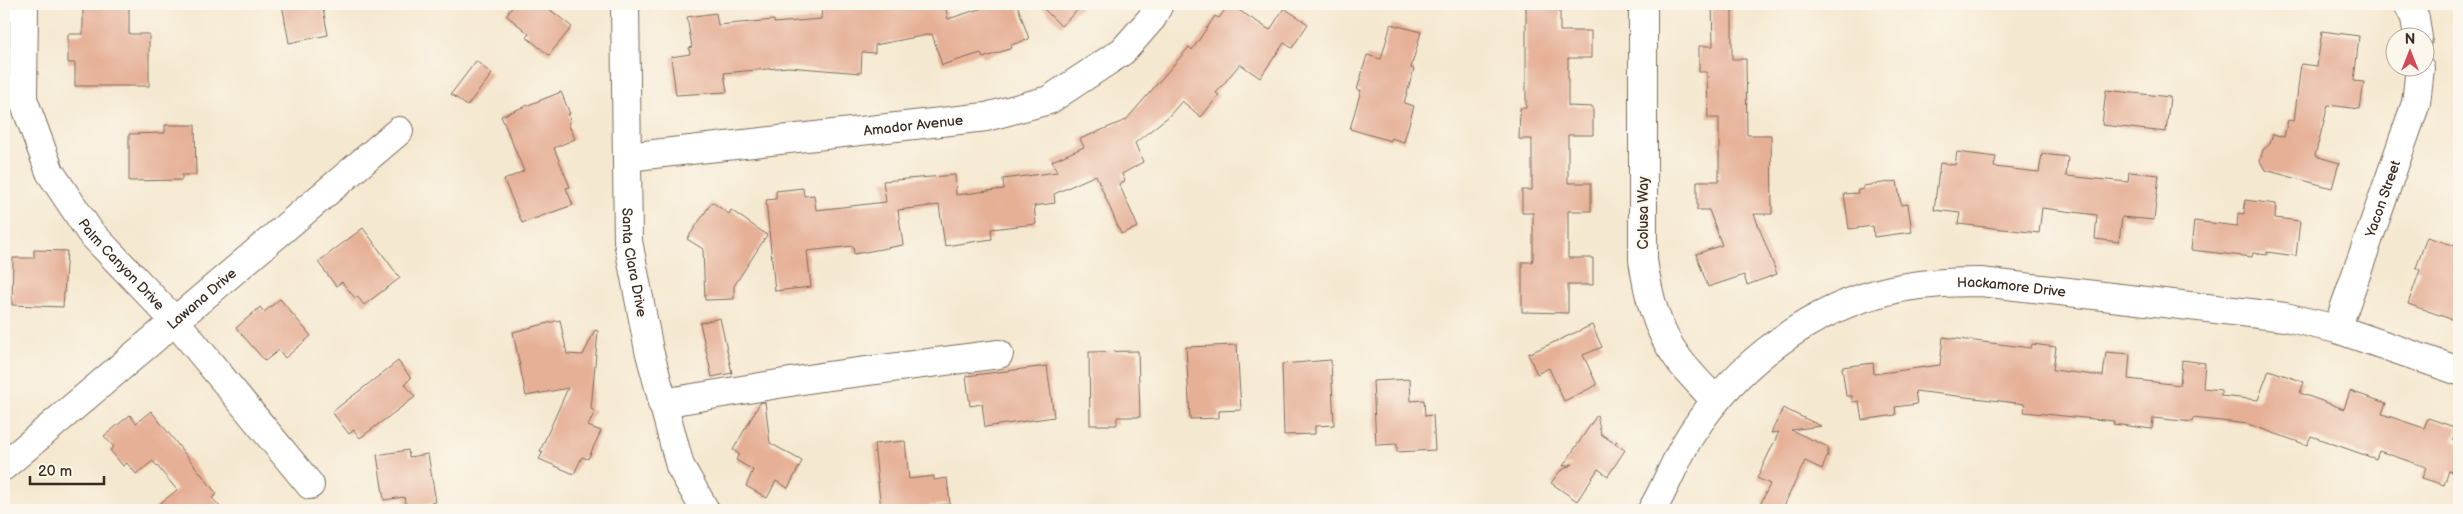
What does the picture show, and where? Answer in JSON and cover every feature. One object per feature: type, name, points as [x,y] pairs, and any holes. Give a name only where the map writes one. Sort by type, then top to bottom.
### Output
[{"type":"street","name":"Palm Canyon Drive","points":[[24,4],[23,99],[50,172],[90,232],[175,322],[310,485]]},
{"type":"street","name":"Santa Clara Drive","points":[[625,4],[628,241],[649,350],[680,466],[705,510]]},
{"type":"street","name":"Amador Avenue","points":[[627,157],[986,117],[1049,100],[1123,51],[1152,18],[1159,4]]},
{"type":"street","name":"Colusa Way","points":[[1643,4],[1643,260],[1648,294],[1660,329],[1676,357],[1715,400]]},
{"type":"street","points":[[2408,4],[2415,18],[2416,28]]},
{"type":"street","name":"Yacon Street","points":[[2337,329],[2416,103],[2419,78]]},
{"type":"street","name":"Lawana Drive","points":[[4,466],[399,131]]},
{"type":"street","name":"Hackamore Drive","points":[[1652,510],[1691,434],[1715,400],[1749,366],[1784,338],[1837,308],[1890,290],[1934,283],[1982,282],[2285,317],[2337,329],[2459,370]]},
{"type":"street","points":[[662,403],[821,377],[999,354]]},
{"type":"building","points":[[83,4],[129,4],[129,34],[149,34],[149,86],[75,86],[75,63],[68,63],[68,34],[83,34]]},
{"type":"building","points":[[282,4],[322,4],[328,35],[289,43]]},
{"type":"building","points":[[515,4],[543,4],[572,27],[549,55],[526,37],[529,34],[506,15]]},
{"type":"building","points":[[822,4],[945,4],[948,19],[995,4],[1017,4],[1029,39],[1011,45],[1012,48],[983,58],[981,53],[942,65],[932,34],[875,45],[875,53],[862,52],[861,73],[788,67],[724,73],[727,92],[676,95],[671,57],[690,54],[689,48],[692,47],[687,17],[716,13],[718,25],[774,20],[774,23],[821,19]]},
{"type":"building","points":[[1039,4],[1084,4],[1061,26]]},
{"type":"building","points":[[1229,4],[1270,30],[1284,8],[1308,24],[1292,48],[1284,43],[1260,78],[1240,64],[1216,93],[1219,95],[1201,117],[1182,101],[1169,116],[1135,143],[1143,162],[1122,174],[1125,181],[1119,184],[1138,227],[1121,234],[1096,175],[1054,194],[1055,203],[1034,206],[1036,224],[991,229],[992,239],[945,246],[939,205],[898,210],[903,245],[854,254],[853,246],[807,251],[811,287],[775,291],[766,200],[776,199],[776,191],[803,188],[804,196],[814,195],[816,210],[886,202],[883,181],[955,175],[956,195],[1004,189],[1003,179],[1057,172],[1052,161],[1084,147],[1080,139],[1126,120],[1189,47],[1192,50],[1215,16],[1219,18]]},
{"type":"building","points":[[1526,4],[1560,4],[1560,31],[1591,31],[1591,58],[1568,58],[1568,106],[1593,107],[1593,135],[1568,135],[1568,183],[1591,183],[1591,211],[1568,211],[1568,258],[1593,258],[1593,285],[1568,285],[1568,313],[1522,312],[1522,262],[1532,262],[1533,258],[1533,213],[1522,213],[1522,190],[1532,190],[1532,139],[1519,139],[1520,108],[1526,108]]},
{"type":"building","points":[[1712,4],[1732,4],[1732,59],[1746,59],[1747,135],[1771,135],[1772,214],[1754,214],[1777,274],[1747,285],[1744,275],[1708,287],[1696,254],[1722,245],[1709,210],[1697,210],[1697,181],[1719,181],[1719,118],[1708,118],[1707,72],[1699,72],[1699,46],[1713,46]]},
{"type":"building","points":[[1391,24],[1421,32],[1411,68],[1414,69],[1404,103],[1414,106],[1404,142],[1391,138],[1391,141],[1350,129],[1361,90],[1357,90],[1367,55],[1381,59]]},
{"type":"building","points":[[2322,31],[2359,36],[2354,81],[2364,82],[2360,109],[2328,105],[2315,156],[2339,163],[2332,188],[2265,170],[2260,161],[2263,150],[2270,144],[2273,134],[2284,137],[2288,120],[2294,121],[2301,64],[2317,66]]},
{"type":"building","points":[[476,61],[492,74],[467,106],[451,94]]},
{"type":"building","points":[[2106,90],[2170,97],[2166,132],[2102,125]]},
{"type":"building","points":[[561,92],[570,114],[568,114],[571,121],[568,123],[575,139],[554,148],[570,187],[566,188],[573,205],[522,223],[504,180],[524,171],[501,116]]},
{"type":"building","points":[[165,125],[195,125],[196,175],[182,175],[182,180],[129,181],[129,134],[165,133]]},
{"type":"building","points":[[1957,152],[1996,157],[1994,167],[2039,172],[2042,154],[2068,157],[2066,176],[2128,182],[2129,172],[2159,175],[2154,220],[2122,217],[2119,242],[2095,239],[2097,215],[2042,208],[2039,233],[1958,224],[1960,213],[1934,210],[1940,163],[1955,165]]},
{"type":"building","points":[[1897,181],[1901,205],[1908,204],[1912,232],[1874,237],[1873,226],[1849,229],[1844,194],[1858,193],[1857,190],[1864,189],[1863,186]]},
{"type":"building","points":[[2245,200],[2276,204],[2275,218],[2300,221],[2296,256],[2267,252],[2267,255],[2253,253],[2252,257],[2191,250],[2194,221],[2237,226],[2238,213],[2244,214]]},
{"type":"building","points":[[712,202],[729,214],[731,210],[767,235],[734,286],[734,299],[705,300],[703,249],[687,239]]},
{"type":"building","points":[[363,228],[400,278],[364,305],[357,296],[355,298],[342,282],[336,286],[318,262]]},
{"type":"building","points":[[2427,237],[2459,247],[2459,322],[2408,304],[2420,270],[2416,268]]},
{"type":"building","points":[[34,250],[67,251],[63,307],[12,305],[13,258],[34,258]]},
{"type":"building","points":[[280,299],[311,336],[285,358],[279,350],[265,361],[236,328],[260,307],[264,312]]},
{"type":"building","points":[[720,318],[732,373],[712,377],[700,323]]},
{"type":"building","points":[[560,320],[567,354],[583,355],[595,330],[598,331],[591,409],[595,411],[588,426],[601,431],[588,459],[582,457],[574,474],[539,459],[543,452],[540,451],[568,388],[526,396],[513,332]]},
{"type":"building","points":[[1592,325],[1602,347],[1583,355],[1597,385],[1564,401],[1549,368],[1537,374],[1528,354]]},
{"type":"building","points":[[1943,337],[2031,348],[2032,344],[2056,347],[2053,370],[2103,376],[2106,352],[2130,354],[2128,379],[2180,385],[2182,360],[2205,363],[2203,388],[2221,390],[2221,396],[2258,400],[2269,370],[2304,382],[2300,393],[2344,409],[2350,391],[2386,403],[2382,414],[2424,428],[2428,418],[2457,428],[2453,440],[2459,442],[2459,474],[2449,471],[2444,485],[2422,478],[2426,467],[2379,451],[2376,459],[2311,436],[2307,445],[2248,424],[2193,418],[2192,422],[2153,418],[2152,429],[2113,424],[2114,421],[2024,412],[2025,404],[1915,391],[1917,404],[1895,407],[1896,415],[1862,420],[1859,401],[1852,402],[1852,396],[1846,396],[1842,367],[1873,363],[1874,374],[1940,365]]},
{"type":"building","points":[[1237,345],[1241,410],[1219,411],[1219,418],[1190,419],[1186,347]]},
{"type":"building","points":[[1138,351],[1140,417],[1117,417],[1117,425],[1090,425],[1089,352]]},
{"type":"building","points":[[1331,360],[1334,425],[1315,426],[1315,434],[1284,435],[1282,364]]},
{"type":"building","points":[[398,361],[411,378],[405,384],[415,397],[360,438],[354,430],[349,434],[332,412]]},
{"type":"building","points":[[1047,366],[1054,417],[985,427],[982,404],[970,406],[966,376]]},
{"type":"building","points":[[1410,379],[1411,401],[1424,400],[1425,416],[1433,415],[1435,450],[1397,452],[1397,444],[1376,445],[1373,381]]},
{"type":"building","points":[[765,402],[770,443],[802,461],[788,488],[776,481],[767,498],[746,486],[753,470],[736,460],[739,454],[733,450],[760,403]]},
{"type":"building","points":[[1783,408],[1821,426],[1791,430],[1828,447],[1828,455],[1822,469],[1805,461],[1782,510],[1776,510],[1761,503],[1770,484],[1757,478],[1779,432],[1771,433]]},
{"type":"building","points":[[151,411],[217,494],[212,498],[223,510],[152,510],[177,490],[153,461],[136,474],[127,463],[123,466],[110,450],[114,447],[104,436],[130,415],[136,423]]},
{"type":"building","points":[[1597,415],[1601,434],[1614,443],[1617,441],[1615,444],[1625,450],[1608,476],[1598,469],[1577,501],[1551,483],[1560,471],[1573,464],[1563,466]]},
{"type":"building","points":[[905,441],[909,479],[934,476],[934,480],[947,478],[950,504],[926,506],[926,510],[881,510],[874,444]]},
{"type":"building","points":[[408,450],[409,457],[428,454],[436,502],[406,507],[404,497],[384,500],[377,455]]}]
